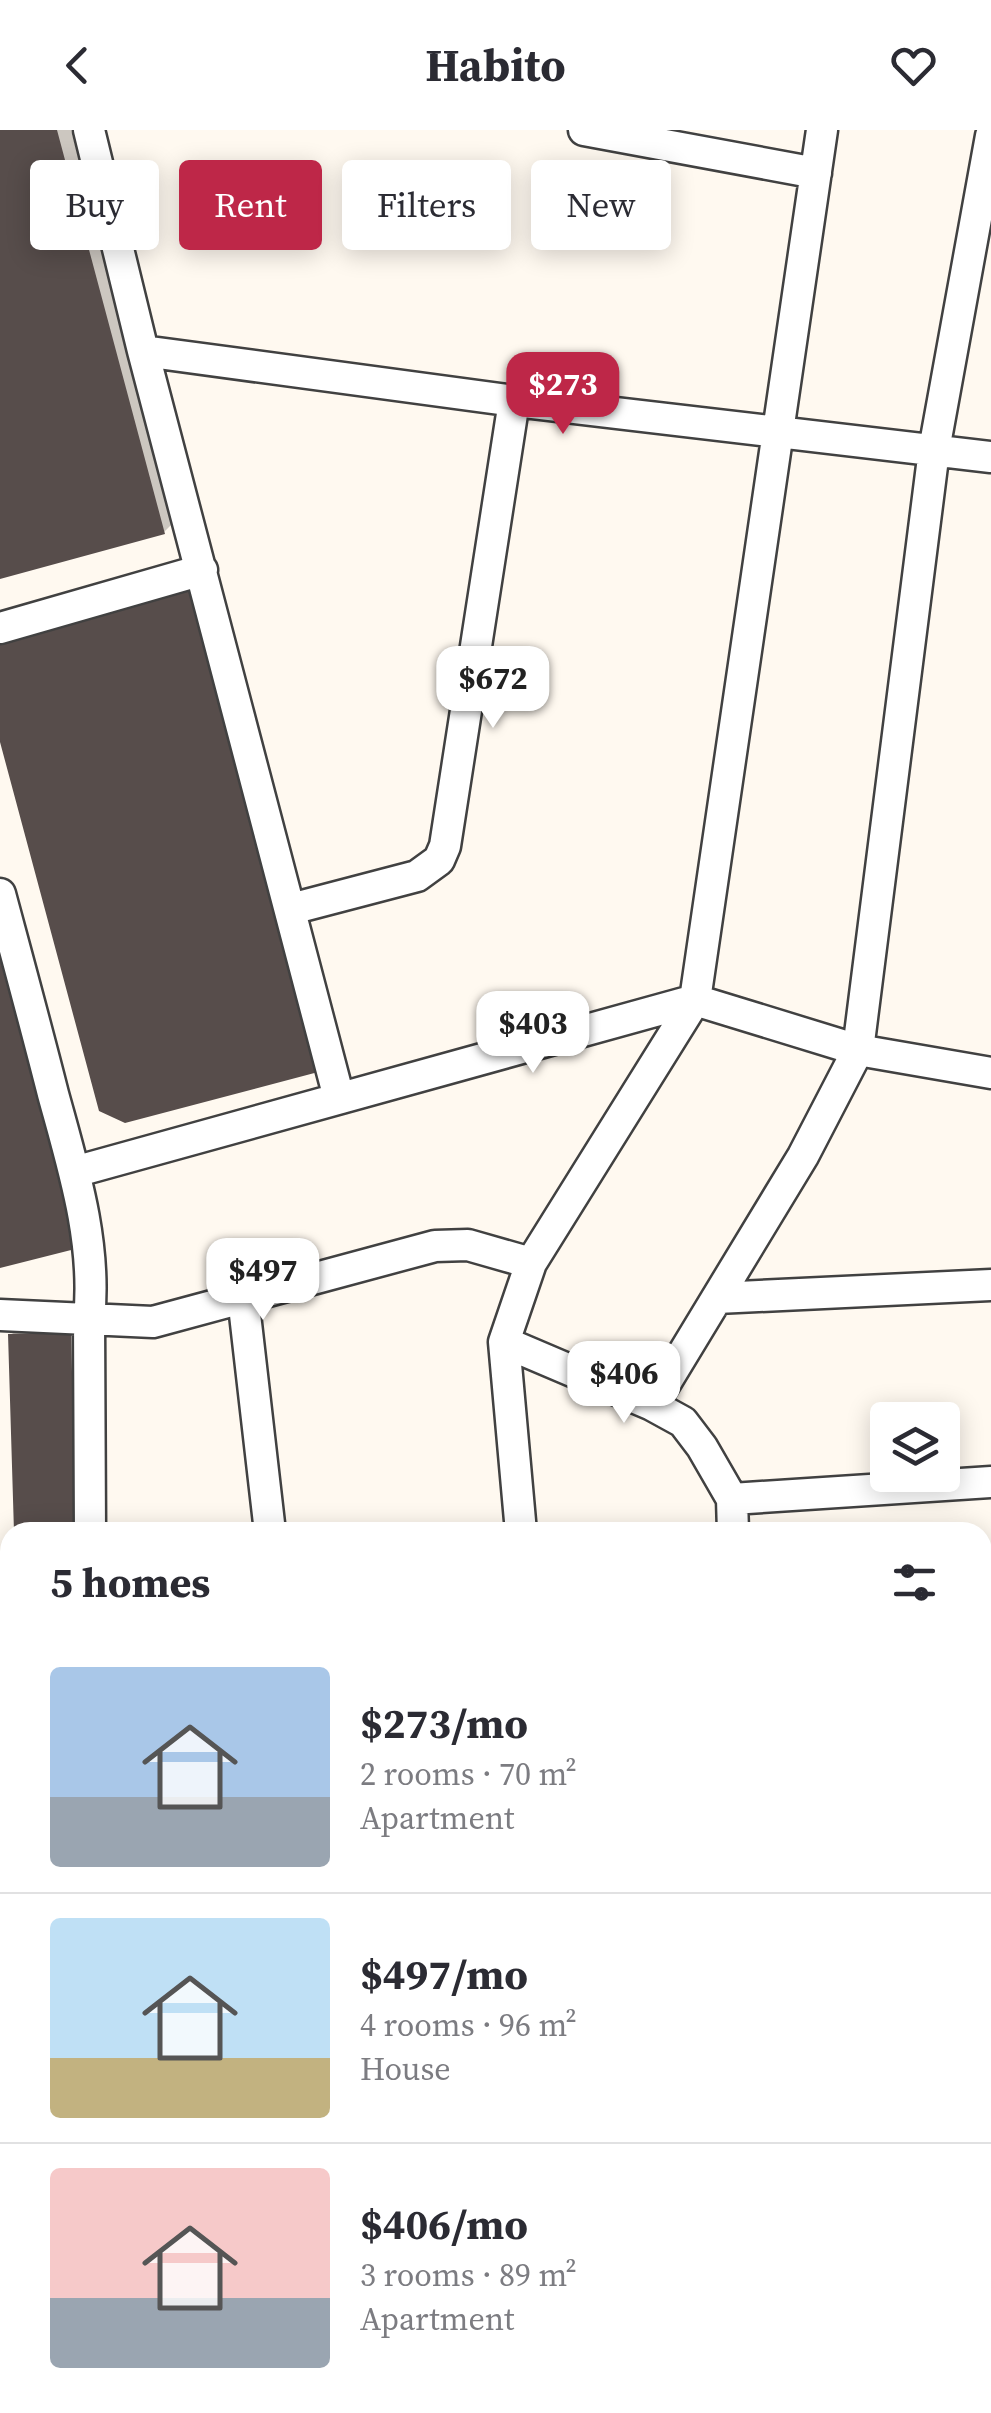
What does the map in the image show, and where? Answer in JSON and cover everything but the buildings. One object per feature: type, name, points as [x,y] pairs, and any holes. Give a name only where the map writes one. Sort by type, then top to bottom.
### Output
[{"type":"street","points":[[89,130],[142,351],[339,1098]]},
{"type":"street","points":[[584,130],[816,174]]},
{"type":"street","points":[[520,1522],[504,1342],[531,1263],[694,1000],[822,130]]},
{"type":"street","points":[[652,1405],[803,1156],[858,1050],[934,450],[991,136]]},
{"type":"street","points":[[142,351],[514,401],[991,457]]},
{"type":"street","points":[[291,910],[417,876],[439,860],[446,846],[514,401]]},
{"type":"street","points":[[0,628],[202,570]]},
{"type":"street","points":[[0,894],[88,1239],[92,1286],[90,1522]]},
{"type":"street","points":[[74,1172],[694,1000],[858,1050],[991,1073]]},
{"type":"street","points":[[0,1315],[153,1322],[435,1246],[468,1245],[531,1263]]},
{"type":"street","points":[[716,1298],[991,1285]]},
{"type":"street","points":[[244,1297],[269,1522]]},
{"type":"street","points":[[504,1342],[683,1422],[702,1446],[732,1499],[733,1522]]},
{"type":"street","points":[[732,1499],[991,1482]]}]
